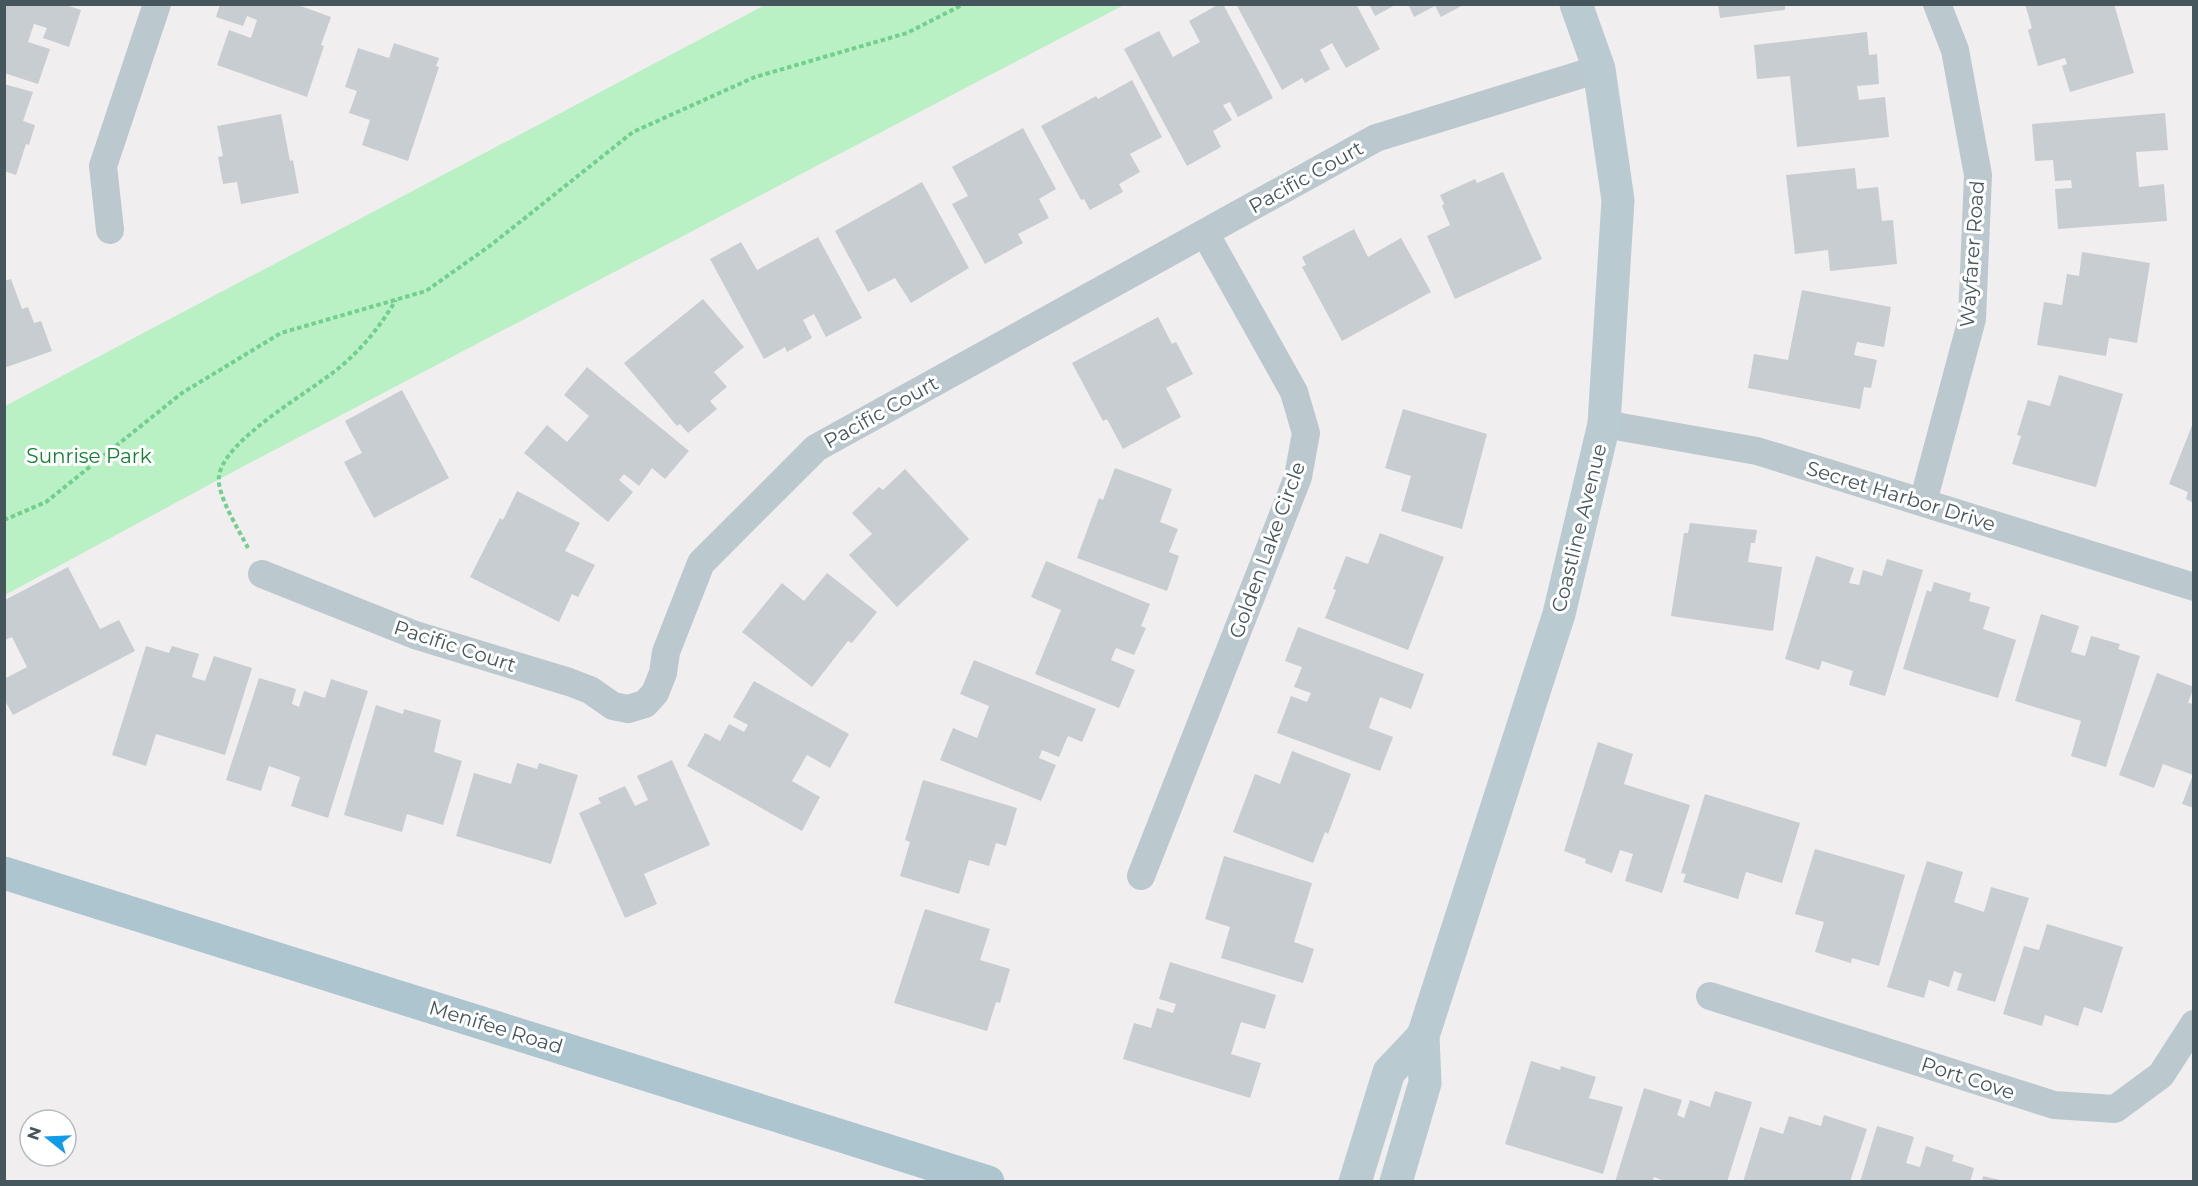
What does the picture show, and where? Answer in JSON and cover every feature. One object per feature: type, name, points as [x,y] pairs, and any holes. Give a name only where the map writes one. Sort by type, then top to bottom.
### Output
[{"type":"main road","name":"Menifee Road","points":[[4,873],[988,1182]]},
{"type":"street","points":[[110,231],[103,166],[157,4]]},
{"type":"street","name":"Coastline Avenue","points":[[1396,1182],[1425,1083],[1423,1036],[1559,614],[1604,424],[1618,200],[1599,69],[1576,4]]},
{"type":"street","name":"Wayfarer Road","points":[[1923,502],[1972,319],[1978,175],[1955,50],[1937,4]]},
{"type":"street","name":"Pacific Court","points":[[262,574],[415,635],[569,682],[590,690],[613,706],[628,709],[645,704],[656,693],[663,673],[666,652],[701,563],[816,448],[1376,138],[1599,69]]},
{"type":"street","name":"Golden Lake Circle","points":[[1141,876],[1298,477],[1306,433],[1294,392],[1205,232]]},
{"type":"street","name":"Secret Harbor Drive","points":[[1604,424],[1757,451],[2193,587]]},
{"type":"street","name":"Port Cove","points":[[1710,996],[2054,1105],[2115,1109],[2161,1075],[2193,1024]]},
{"type":"street","name":"Coastline Avenue","points":[[1355,1182],[1389,1072],[1423,1036]]},
{"type":"path","points":[[4,520],[46,502],[182,393],[281,333],[426,291],[482,252],[633,132],[755,77],[907,33],[964,4]]},
{"type":"path","points":[[262,574],[226,506],[219,477],[224,463],[243,441],[276,412],[340,368],[376,333],[396,300]]},
{"type":"green space","name":"Sunrise Park","points":[[767,4],[1124,5],[242,467],[5,595],[5,406]]},
{"type":"building","points":[[4,4],[63,4],[81,10],[69,47],[43,38],[47,28],[34,24],[28,42],[50,49],[38,84],[4,73]]},
{"type":"building","points":[[220,4],[295,4],[331,17],[307,97],[217,65],[229,30],[251,38],[257,20],[247,16],[243,26],[216,17]]},
{"type":"building","points":[[1223,4],[1273,98],[1238,117],[1230,102],[1223,105],[1232,120],[1213,131],[1221,147],[1187,166],[1124,49],[1159,31],[1173,57],[1200,42],[1189,21]]},
{"type":"building","points":[[1236,4],[1356,4],[1380,49],[1346,68],[1332,43],[1320,50],[1330,69],[1305,83],[1302,78],[1282,90]]},
{"type":"building","points":[[1369,4],[1397,4],[1375,16]]},
{"type":"building","points":[[1408,4],[1465,4],[1441,17],[1435,6],[1414,17]]},
{"type":"building","points":[[1718,4],[1785,4],[1785,10],[1720,18]]},
{"type":"building","points":[[2025,4],[2114,4],[2134,73],[2070,92],[2062,66],[2067,64],[2065,58],[2038,66],[2028,30],[2032,28]]},
{"type":"building","points":[[1867,32],[1869,55],[1877,54],[1879,84],[1857,86],[1859,100],[1885,97],[1889,137],[1797,147],[1790,76],[1757,79],[1754,45]]},
{"type":"building","points":[[394,43],[439,58],[436,66],[439,67],[408,161],[362,145],[370,120],[349,113],[357,91],[345,87],[358,48],[389,58]]},
{"type":"building","points":[[1132,80],[1162,137],[1130,154],[1140,172],[1119,184],[1123,192],[1090,210],[1084,199],[1081,200],[1041,126],[1096,96],[1098,99]]},
{"type":"building","points":[[4,84],[33,92],[23,121],[35,125],[16,175],[4,171]]},
{"type":"building","points":[[2165,113],[2168,150],[2136,152],[2139,187],[2164,184],[2167,221],[2058,229],[2055,189],[2072,188],[2071,180],[2055,181],[2053,160],[2035,161],[2032,124]]},
{"type":"building","points":[[281,114],[299,193],[241,204],[237,182],[223,184],[218,157],[223,156],[217,126]]},
{"type":"building","points":[[1023,128],[1056,189],[1039,199],[1049,218],[1018,234],[1023,243],[985,264],[952,204],[968,196],[952,167]]},
{"type":"building","points":[[1855,168],[1857,189],[1878,187],[1882,221],[1893,220],[1897,264],[1830,271],[1828,250],[1795,254],[1786,175]]},
{"type":"building","points":[[1503,172],[1542,259],[1455,299],[1427,236],[1450,225],[1440,195],[1475,179],[1477,183]]},
{"type":"building","points":[[922,182],[969,268],[911,303],[895,278],[868,292],[835,231]]},
{"type":"building","points":[[1354,229],[1368,257],[1401,238],[1431,292],[1342,341],[1302,267],[1306,265],[1302,257]]},
{"type":"building","points":[[818,237],[862,318],[826,337],[814,314],[803,320],[812,338],[787,352],[785,347],[764,359],[710,259],[741,242],[757,270]]},
{"type":"building","points":[[2082,252],[2150,263],[2137,343],[2109,338],[2106,356],[2037,345],[2044,302],[2062,305],[2067,274],[2079,276]]},
{"type":"building","points":[[11,279],[22,309],[28,307],[34,323],[41,321],[52,351],[4,368],[4,281]]},
{"type":"building","points":[[1802,290],[1891,307],[1884,347],[1857,342],[1854,355],[1877,360],[1871,388],[1864,387],[1860,409],[1748,388],[1754,354],[1788,360]]},
{"type":"building","points":[[703,299],[744,347],[714,372],[727,387],[710,401],[717,409],[688,433],[680,424],[677,426],[624,363]]},
{"type":"building","points":[[1158,317],[1172,344],[1176,342],[1193,374],[1166,388],[1181,417],[1123,449],[1107,419],[1103,421],[1072,363]]},
{"type":"building","points":[[587,367],[689,451],[665,479],[652,468],[639,486],[624,474],[619,480],[633,492],[608,522],[524,453],[547,425],[567,442],[589,416],[564,395]]},
{"type":"building","points":[[2059,375],[2123,394],[2096,487],[2012,464],[2021,436],[2017,435],[2028,400],[2050,406]]},
{"type":"building","points":[[402,390],[449,478],[374,518],[344,462],[362,453],[345,421]]},
{"type":"building","points":[[1403,409],[1487,434],[1462,529],[1401,511],[1411,476],[1385,468]]},
{"type":"building","points":[[2193,423],[2194,503],[2186,499],[2188,492],[2169,484]]},
{"type":"building","points":[[1115,468],[1172,489],[1160,522],[1178,529],[1169,552],[1179,556],[1167,591],[1077,558],[1099,498],[1103,500]]},
{"type":"building","points":[[905,469],[969,539],[897,607],[849,555],[872,534],[852,513],[879,487],[883,490]]},
{"type":"building","points":[[517,491],[580,523],[565,551],[595,565],[578,597],[572,594],[559,622],[470,577],[500,518],[503,520]]},
{"type":"building","points":[[1690,523],[1757,530],[1755,543],[1751,543],[1748,562],[1782,567],[1773,631],[1671,616],[1684,533],[1688,533]]},
{"type":"building","points":[[1380,533],[1444,557],[1408,650],[1325,618],[1346,556],[1368,564]]},
{"type":"building","points":[[1816,556],[1854,568],[1849,583],[1859,585],[1863,570],[1882,576],[1887,559],[1923,570],[1885,696],[1849,685],[1853,671],[1822,661],[1819,670],[1785,659]]},
{"type":"building","points":[[1046,561],[1150,604],[1141,626],[1146,628],[1134,655],[1116,648],[1111,660],[1135,670],[1119,708],[1035,674],[1061,610],[1031,597]]},
{"type":"building","points":[[68,567],[100,629],[119,620],[135,651],[13,715],[4,699],[4,679],[27,667],[12,637],[5,640],[5,600]]},
{"type":"building","points":[[827,573],[877,612],[852,643],[848,641],[812,687],[742,632],[782,583],[804,601]]},
{"type":"building","points":[[1934,582],[1971,593],[1969,601],[1990,607],[1983,629],[2016,640],[1998,698],[1903,669],[1927,590],[1931,592]]},
{"type":"building","points":[[2041,614],[2079,626],[2071,652],[2085,656],[2091,636],[2120,644],[2118,649],[2140,656],[2106,767],[2071,756],[2081,721],[2015,701]]},
{"type":"building","points":[[1298,627],[1424,674],[1411,709],[1380,697],[1369,728],[1393,737],[1380,771],[1277,733],[1291,696],[1307,702],[1311,693],[1294,687],[1302,667],[1285,661]]},
{"type":"building","points":[[146,646],[169,653],[172,646],[199,654],[192,677],[205,681],[214,656],[252,668],[225,755],[156,734],[146,766],[112,755]]},
{"type":"building","points":[[974,660],[1096,709],[1082,742],[1068,736],[1059,757],[1042,750],[1039,758],[1056,765],[1041,801],[940,760],[953,728],[977,738],[989,706],[960,694]]},
{"type":"building","points":[[2157,673],[2194,687],[2188,703],[2194,704],[2194,808],[2182,804],[2193,775],[2163,764],[2154,788],[2119,775]]},
{"type":"building","points":[[259,678],[296,689],[292,704],[299,707],[304,691],[325,698],[331,679],[368,691],[328,818],[291,806],[300,777],[269,766],[261,791],[226,780]]},
{"type":"building","points":[[754,681],[849,734],[830,768],[807,755],[792,781],[820,797],[802,831],[687,766],[705,733],[720,741],[729,724],[744,732],[748,725],[733,717]]},
{"type":"building","points":[[376,705],[403,714],[404,709],[441,720],[434,752],[462,761],[443,825],[407,814],[402,832],[344,815]]},
{"type":"building","points":[[1598,742],[1633,754],[1624,784],[1690,805],[1662,893],[1625,881],[1633,854],[1620,850],[1612,873],[1585,863],[1586,859],[1564,851]]},
{"type":"building","points":[[1292,751],[1351,774],[1328,834],[1325,832],[1313,863],[1233,832],[1255,774],[1280,784]]},
{"type":"building","points":[[672,760],[710,845],[644,874],[657,904],[625,918],[579,813],[601,803],[598,798],[625,786],[635,806],[648,800],[637,776]]},
{"type":"building","points":[[517,763],[537,769],[539,763],[578,775],[551,864],[456,836],[474,773],[511,784]]},
{"type":"building","points":[[923,780],[1017,808],[1006,846],[996,843],[989,866],[969,860],[959,894],[900,876],[910,842],[905,840]]},
{"type":"building","points":[[1705,794],[1800,823],[1782,883],[1746,872],[1738,899],[1683,882],[1686,874],[1681,873]]},
{"type":"building","points":[[1815,849],[1905,875],[1879,966],[1852,958],[1851,963],[1815,952],[1824,922],[1795,914]]},
{"type":"building","points":[[1224,856],[1312,883],[1294,942],[1314,949],[1303,983],[1221,958],[1230,927],[1205,919]]},
{"type":"building","points":[[1927,861],[1963,872],[1954,902],[1984,912],[1991,887],[2029,898],[1995,1002],[1957,990],[1962,974],[1954,971],[1949,987],[1929,980],[1924,998],[1887,987]]},
{"type":"building","points":[[925,909],[990,929],[980,960],[1010,969],[1000,1003],[996,1002],[987,1031],[894,1003]]},
{"type":"building","points":[[2047,924],[2123,947],[2102,1013],[2084,1007],[2078,1026],[2045,1015],[2042,1026],[2003,1014],[2024,946],[2039,950]]},
{"type":"building","points":[[1170,962],[1276,995],[1265,1029],[1241,1022],[1231,1054],[1261,1063],[1250,1098],[1123,1059],[1134,1023],[1151,1028],[1157,1008],[1173,1013],[1176,1004],[1159,999]]},
{"type":"building","points":[[1531,1061],[1560,1070],[1561,1066],[1596,1077],[1589,1098],[1623,1107],[1603,1174],[1505,1144]]},
{"type":"building","points":[[1644,1088],[1682,1100],[1677,1115],[1684,1118],[1690,1100],[1710,1107],[1715,1091],[1752,1102],[1727,1182],[1667,1182],[1654,1177],[1652,1182],[1615,1182]]},
{"type":"building","points":[[1824,1115],[1867,1129],[1850,1182],[1743,1182],[1760,1127],[1783,1134],[1789,1116],[1821,1126]]},
{"type":"building","points":[[1877,1126],[1914,1137],[1906,1163],[1920,1167],[1926,1146],[1954,1155],[1952,1161],[1974,1168],[1970,1182],[1860,1182]]},
{"type":"building","points":[[1983,1176],[2004,1181],[2004,1182],[1982,1182]]}]
